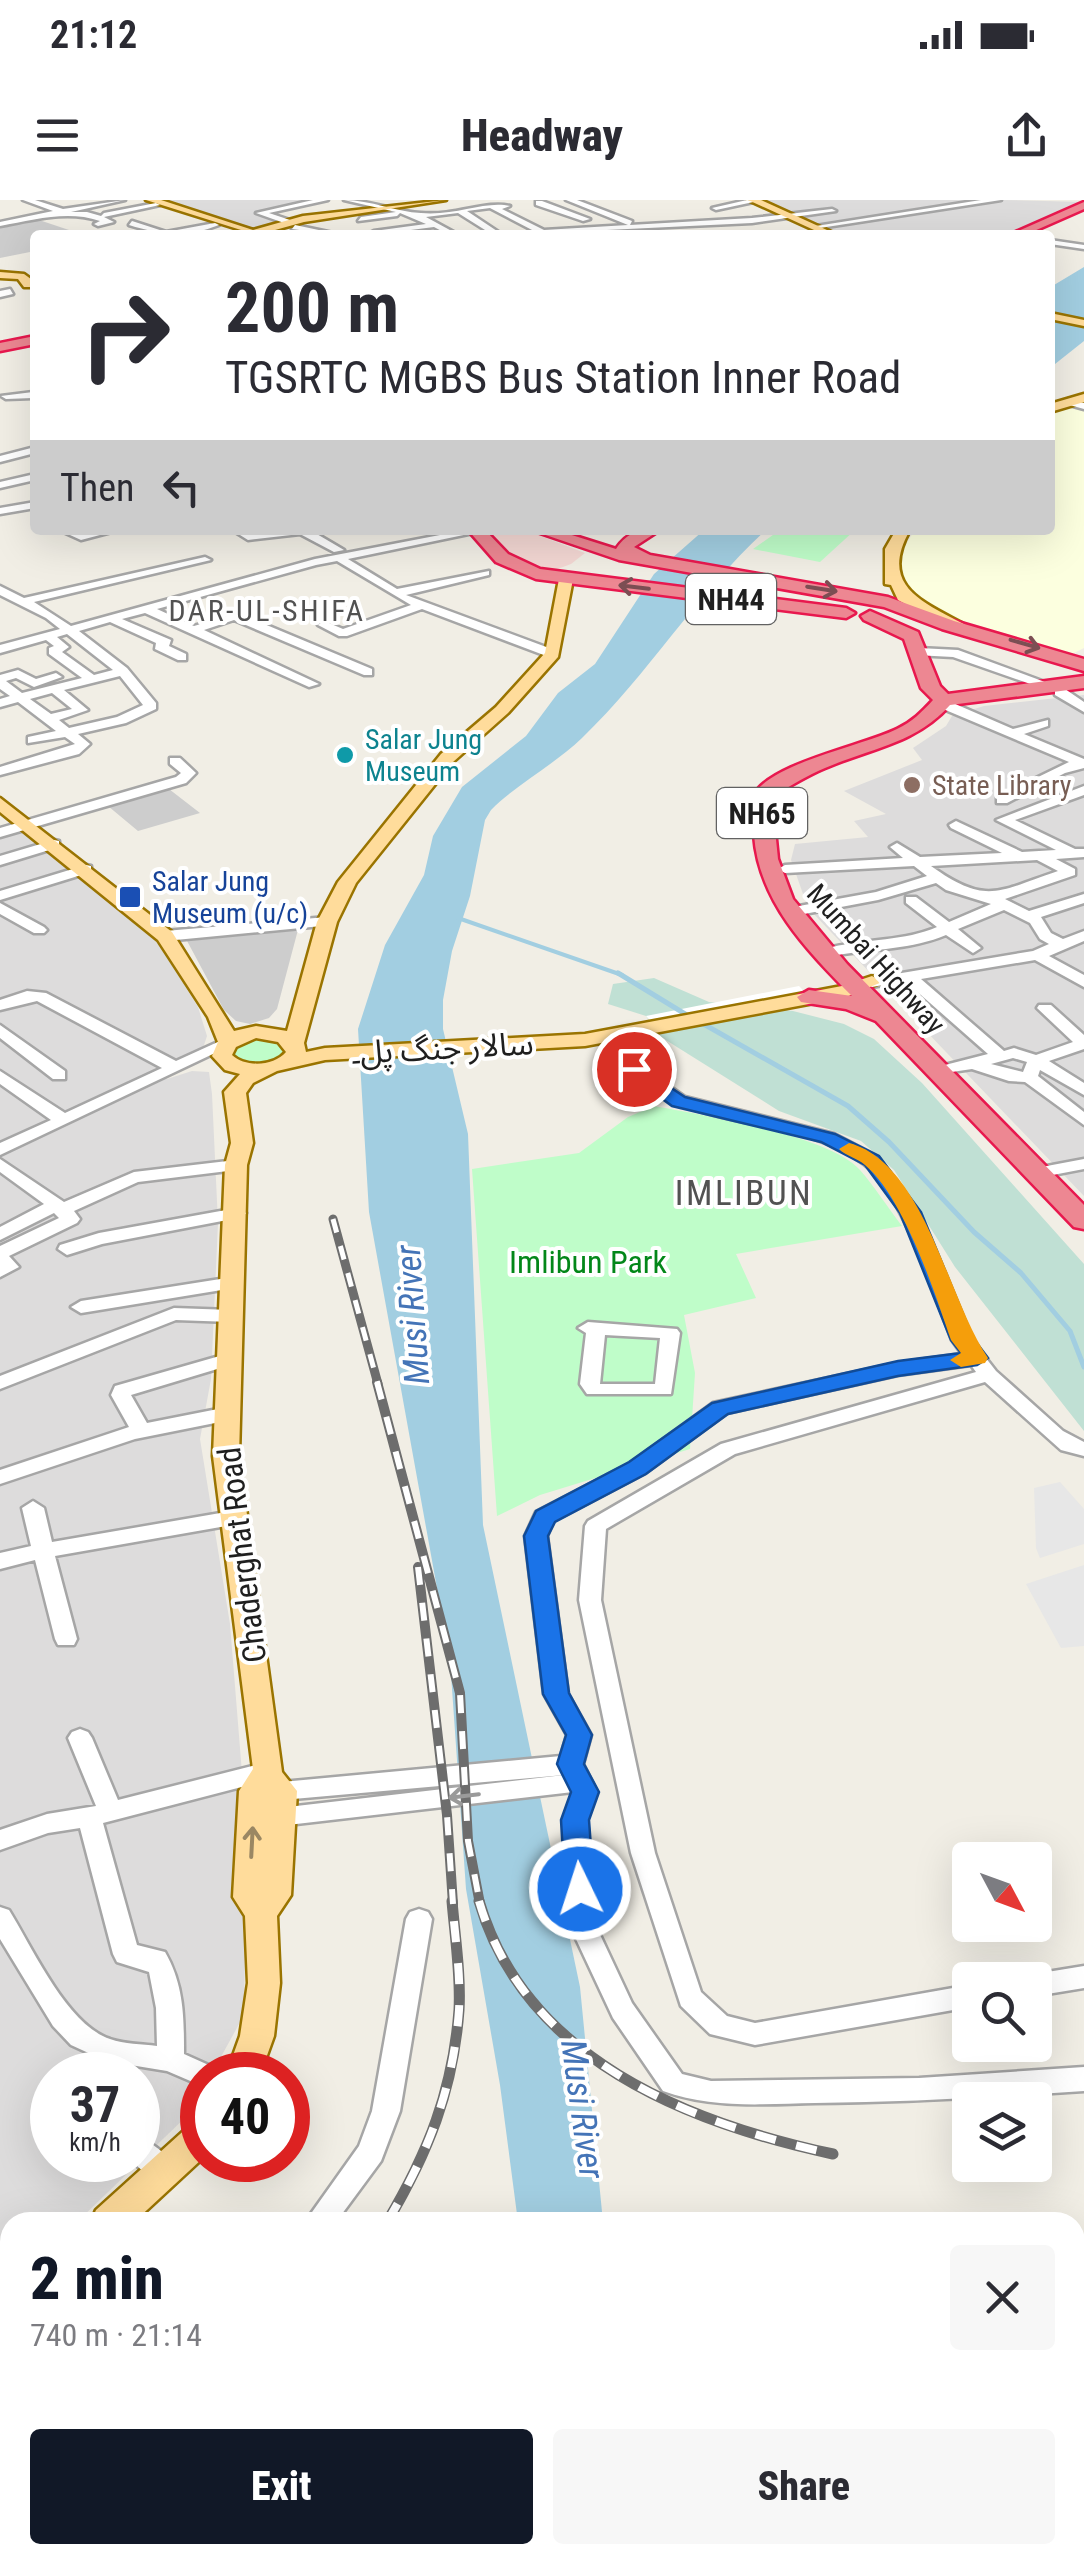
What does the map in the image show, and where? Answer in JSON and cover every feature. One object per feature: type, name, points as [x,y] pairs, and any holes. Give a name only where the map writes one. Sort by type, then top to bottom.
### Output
[{"type":"highway","points":[[1031,230],[1084,207]]},
{"type":"highway","points":[[0,347],[30,341]]},
{"type":"highway","name":"NH44","points":[[481,535],[502,558],[566,580],[873,604],[904,629],[917,646],[932,630],[964,630]]},
{"type":"highway","points":[[562,535],[600,550],[624,548]]},
{"type":"highway","points":[[566,580],[644,535]]},
{"type":"highway","name":"NH44","points":[[624,548],[656,562],[873,604],[902,615],[905,612],[901,606],[964,630],[1038,648],[1084,666]]},
{"type":"highway","points":[[566,580],[597,557],[600,550]]},
{"type":"highway","points":[[917,646],[931,688],[942,701],[1084,682]]},
{"type":"highway","points":[[1046,689],[1084,690]]},
{"type":"highway","name":"Mumbai Highway","points":[[942,701],[925,721],[928,729],[915,738],[782,780],[768,790],[762,800],[767,859],[782,901],[862,983],[963,1066],[1084,1220]]},
{"type":"highway","name":"Mumbai Highway","points":[[834,764],[797,785],[781,802],[784,869],[791,890],[834,954]]},
{"type":"highway","points":[[806,994],[827,976],[834,954]]},
{"type":"highway","name":"Mumbai Highway","points":[[862,983],[884,1018],[1044,1171],[1084,1204]]},
{"type":"highway","points":[[806,994],[851,1003],[884,1018]]},
{"type":"main road","points":[[143,200],[238,230]]},
{"type":"main road","points":[[260,230],[299,221],[362,215],[386,206],[441,200]]},
{"type":"main road","points":[[753,200],[826,230]]},
{"type":"main road","points":[[154,202],[234,230]]},
{"type":"main road","points":[[268,230],[299,221]]},
{"type":"main road","points":[[0,275],[30,280],[26,294],[2,292]]},
{"type":"main road","points":[[1055,314],[1084,321]]},
{"type":"main road","points":[[1055,406],[1084,398]]},
{"type":"main road","points":[[873,604],[892,593],[892,549],[900,535]]},
{"type":"main road","points":[[890,566],[903,597],[964,630]]},
{"type":"main road","points":[[286,1054],[308,994],[327,922],[347,882],[446,758],[502,710],[554,654],[566,580]]},
{"type":"main road","points":[[0,802],[165,936],[218,1017],[230,1055]]},
{"type":"main road","points":[[557,1038],[653,1024],[862,983]]},
{"type":"main road","points":[[230,1055],[291,1014],[308,994]]},
{"type":"main road","points":[[218,1017],[260,1032],[275,1033],[286,1054]]},
{"type":"main road","points":[[557,1038],[628,1034],[653,1024]]},
{"type":"main road","name":"سالار جنگ پل۔","points":[[286,1054],[557,1038]]},
{"type":"main road","points":[[230,1055],[286,1054]]},
{"type":"main road","name":"Chaderghat Road","points":[[251,2052],[264,1983],[261,1914],[249,1897],[254,1791],[274,1789],[226,1456],[238,1212],[236,1159],[242,1144],[235,1092],[246,1079],[286,1054]]},
{"type":"main road","name":"Chaderghat Road","points":[[230,1055],[225,1090],[229,1145],[236,1159]]},
{"type":"main road","points":[[120,2212],[180,2159]]},
{"type":"street","points":[[27,200],[111,226],[171,210]]},
{"type":"street","points":[[0,224],[121,200]]},
{"type":"street","points":[[298,200],[310,204]]},
{"type":"street","points":[[321,230],[260,213],[327,200],[362,215],[503,204]]},
{"type":"street","points":[[348,200],[413,214],[446,230]]},
{"type":"street","points":[[527,205],[554,200]]},
{"type":"street","points":[[575,202],[598,200]]},
{"type":"street","points":[[716,208],[753,200]]},
{"type":"street","points":[[930,200],[954,207]]},
{"type":"street","points":[[832,230],[873,219],[997,200]]},
{"type":"street","points":[[80,218],[97,220],[154,202]]},
{"type":"street","points":[[575,202],[642,230]]},
{"type":"street","points":[[768,208],[814,202]]},
{"type":"street","points":[[539,203],[596,222],[602,230]]},
{"type":"street","points":[[503,204],[494,208],[539,230]]},
{"type":"street","points":[[619,207],[632,211]]},
{"type":"street","points":[[873,219],[850,211],[875,207]]},
{"type":"street","points":[[288,208],[299,221]]},
{"type":"street","points":[[0,209],[29,219]]},
{"type":"street","points":[[459,210],[491,230]]},
{"type":"street","points":[[561,219],[602,230],[632,224],[796,217],[832,211]]},
{"type":"street","points":[[645,214],[680,223]]},
{"type":"street","points":[[132,223],[150,230]]},
{"type":"street","points":[[187,230],[215,224]]},
{"type":"street","points":[[397,230],[436,225]]},
{"type":"street","points":[[565,230],[587,228]]},
{"type":"street","points":[[1055,243],[1084,247]]},
{"type":"street","points":[[2,397],[13,382]]},
{"type":"street","points":[[2,397],[30,395]]},
{"type":"street","points":[[1069,402],[1084,406]]},
{"type":"street","points":[[0,458],[30,452]]},
{"type":"street","points":[[0,485],[30,479]]},
{"type":"street","points":[[21,480],[30,495]]},
{"type":"street","points":[[0,511],[30,503]]},
{"type":"street","points":[[310,535],[400,596],[554,654]]},
{"type":"street","points":[[0,649],[308,566],[456,535]]},
{"type":"street","points":[[308,566],[340,555],[368,552]]},
{"type":"street","points":[[0,604],[205,560]]},
{"type":"street","points":[[422,606],[343,633],[324,626],[400,596],[485,572]]},
{"type":"street","points":[[0,590],[23,600],[123,671],[151,706],[122,720],[33,740]]},
{"type":"street","points":[[149,610],[313,684]]},
{"type":"street","points":[[190,631],[234,616],[368,672]]},
{"type":"street","points":[[112,619],[167,643],[159,646],[182,657]]},
{"type":"street","points":[[48,636],[63,647],[54,651],[92,679]]},
{"type":"street","points":[[241,653],[286,638]]},
{"type":"street","points":[[917,646],[966,657],[1084,708]]},
{"type":"street","points":[[0,771],[74,752],[83,744],[0,681],[18,674],[34,683],[56,680],[71,684],[123,671]]},
{"type":"street","points":[[0,703],[56,680]]},
{"type":"street","points":[[50,718],[82,710],[56,680]]},
{"type":"street","points":[[942,701],[1082,764]]},
{"type":"street","points":[[982,722],[1006,711]]},
{"type":"street","points":[[1011,734],[1043,723]]},
{"type":"street","points":[[0,833],[187,776],[188,770],[175,761]]},
{"type":"street","points":[[1002,800],[1046,781],[1063,768],[1082,764]]},
{"type":"street","points":[[1081,855],[1003,820],[1084,790]]},
{"type":"street","points":[[956,825],[1020,857]]},
{"type":"street","points":[[0,862],[54,844]]},
{"type":"street","points":[[898,847],[939,880],[1028,916],[1039,923],[1045,936],[1062,945]]},
{"type":"street","points":[[784,869],[1081,855]]},
{"type":"street","points":[[1041,856],[1077,875]]},
{"type":"street","points":[[0,896],[86,870]]},
{"type":"street","points":[[834,954],[897,940],[916,942],[997,902],[1077,875]]},
{"type":"street","points":[[804,909],[862,900],[962,876]]},
{"type":"street","points":[[1028,916],[1084,898]]},
{"type":"street","points":[[911,900],[973,948]]},
{"type":"street","points":[[0,908],[39,930]]},
{"type":"street","points":[[165,936],[327,922]]},
{"type":"street","points":[[862,983],[1036,955],[1084,936]]},
{"type":"street","points":[[1036,955],[1084,982]]},
{"type":"street","points":[[908,975],[999,1055]]},
{"type":"street","points":[[0,1005],[20,997],[40,996],[174,1066]]},
{"type":"street","points":[[963,1066],[1014,1077],[1084,1044],[1045,1008]]},
{"type":"street","points":[[0,1030],[60,1075]]},
{"type":"street","points":[[628,1034],[634,1069],[678,1102],[828,1138],[872,1160],[910,1212],[936,1266],[962,1340],[983,1366],[1056,1436],[1068,1445],[1084,1449]]},
{"type":"street","points":[[963,1066],[1014,1053],[1084,1120]]},
{"type":"street","points":[[0,1271],[10,1266],[0,1255],[71,1219],[10,1150],[174,1066],[230,1055]]},
{"type":"street","points":[[1033,1068],[1084,1090]]},
{"type":"street","points":[[0,1076],[63,1120]]},
{"type":"street","points":[[0,1234],[134,1177],[236,1159]]},
{"type":"street","points":[[1044,1171],[1084,1164]]},
{"type":"street","points":[[67,1249],[99,1239],[238,1212]]},
{"type":"street","points":[[82,1306],[233,1283]]},
{"type":"street","points":[[0,1383],[174,1314],[231,1316]]},
{"type":"street","points":[[592,1328],[670,1333],[664,1390],[594,1390],[590,1384],[592,1328]]},
{"type":"street","points":[[141,1431],[120,1396],[122,1390],[230,1358]]},
{"type":"street","points":[[568,1774],[579,1735],[556,1694],[536,1536],[544,1517],[638,1468],[720,1408],[898,1368],[983,1366]]},
{"type":"street","points":[[952,1999],[755,2034],[719,2026],[690,1998],[643,1853],[590,1600],[596,1526],[728,1450],[983,1366]]},
{"type":"street","points":[[0,1478],[141,1431],[228,1414]]},
{"type":"street","points":[[34,1508],[66,1639]]},
{"type":"street","points":[[0,1561],[232,1518]]},
{"type":"street","points":[[80,1738],[126,1954],[156,1960],[162,1968],[170,2021],[170,2060]]},
{"type":"street","points":[[0,1840],[47,1824],[99,1814],[274,1789],[358,1797],[568,1774]]},
{"type":"street","points":[[568,1774],[585,1792],[575,1820],[582,1924],[622,2010],[674,2083],[712,2093],[920,2090],[1084,2079]]},
{"type":"street","points":[[0,1917],[62,2018],[80,2037],[106,2050],[180,2065]]},
{"type":"street","points":[[326,2212],[371,2152],[386,2111],[419,1919]]},
{"type":"street","points":[[1052,1982],[1084,1976]]},
{"type":"street","points":[[160,2170],[165,2174]]},
{"type":"shaded area","points":[[162,200],[317,200],[256,212],[281,223],[248,230]]},
{"type":"shaded area","points":[[759,200],[993,200],[823,225]]},
{"type":"shaded area","points":[[1003,200],[1084,202],[1020,230],[833,230],[828,226]]},
{"type":"shaded area","points":[[36,219],[69,230],[30,230],[30,252],[0,258],[0,226]]},
{"type":"shaded area","points":[[1066,405],[1084,410],[1084,648],[1072,654],[935,612],[906,593],[899,555],[912,535],[1055,535],[1055,408]]},
{"type":"shaded area","points":[[488,535],[538,535],[585,553],[555,570],[530,568],[510,560]]},
{"type":"shaded area","points":[[1084,695],[1084,1196],[808,908],[791,860],[795,844],[868,837],[854,821],[886,814],[844,791],[922,760],[913,748],[946,726],[952,716],[984,706]]},
{"type":"shaded area","points":[[169,789],[200,813],[138,831],[108,806]]},
{"type":"shaded area","points":[[23,832],[139,922],[159,945],[198,1007],[207,1036],[203,1048],[154,1071],[167,1079],[192,1071],[209,1072],[212,1094],[218,1223],[211,1379],[200,1439],[230,1624],[247,1835],[244,2015],[224,2052],[180,2052],[180,2123],[160,2142],[160,2052],[30,2052],[30,2182],[118,2182],[87,2212],[0,2212],[0,838]]},
{"type":"shaded area","points":[[299,926],[277,1009],[269,1018],[250,1024],[236,1021],[224,1010],[186,939]]},
{"type":"shaded area","points":[[654,978],[709,1002],[793,1011],[844,1024],[874,1039],[922,1083],[1084,1264],[1084,1431],[955,1267],[894,1170],[861,1141],[779,1111],[661,1037],[646,1016],[608,1004],[613,984]]},
{"type":"shaded area","points":[[1060,1482],[1084,1509],[1084,1544],[1040,1558],[1036,1548],[1034,1488]]},
{"type":"shaded area","points":[[1084,1565],[1084,1646],[1061,1648],[1026,1584]]},
{"type":"green space","points":[[773,535],[850,535],[820,562],[753,549]]},
{"type":"green space","points":[[273,1037],[286,1048],[277,1060],[251,1064],[233,1056],[232,1049],[247,1038]]},
{"type":"green space","name":"Imlibun Park","points":[[654,1106],[763,1128],[821,1146],[860,1170],[902,1226],[736,1254],[756,1298],[684,1315],[695,1373],[690,1449],[540,1495],[497,1516],[472,1169],[579,1153],[628,1117]]},
{"type":"water","points":[[1084,267],[1084,341],[1055,364],[1055,284]]},
{"type":"water","name":"Musi River","points":[[698,535],[761,535],[606,713],[571,748],[491,810],[485,820],[443,1000],[443,1029],[468,1134],[483,1525],[580,1987],[602,2212],[517,2212],[500,2085],[466,1889],[450,1660],[369,1212],[358,1029],[385,945],[424,875],[433,836],[462,787],[526,736],[558,693],[595,664],[654,574]]},
{"type":"pier","points":[[799,986],[814,1002],[660,1032],[646,1016]]},
{"type":"waterway","points":[[458,918],[620,974]]},
{"type":"waterway","points":[[620,974],[690,1017]]},
{"type":"waterway","points":[[700,1022],[848,1106],[889,1142],[974,1232],[1021,1273],[1070,1331],[1084,1367]]},
{"type":"railway","points":[[333,1219],[378,1384]]},
{"type":"railway","points":[[377,1382],[460,1693],[468,1841],[480,1903]]},
{"type":"railway","points":[[418,1567],[447,1815],[453,1904]]},
{"type":"railway","points":[[392,2212],[426,2146],[451,2068],[459,1997],[452,1901]]},
{"type":"railway","points":[[480,1903],[501,1956],[533,2003],[573,2042],[619,2075],[669,2102],[723,2124],[833,2154]]},
{"type":"slow traffic","points":[[849,1149],[872,1160],[910,1212],[936,1266],[962,1340],[977,1358],[961,1360]]},
{"type":"place","name":"Salar Jung Museum","points":[[345,755]]},
{"type":"place","name":"State Library","points":[[912,785]]},
{"type":"place","name":"Salar Jung Museum (u/c)","points":[[130,897]]},
{"type":"district","name":"DAR-UL-SHIFA","points":[[267,610]]},
{"type":"district","name":"IMLIBUN","points":[[744,1193]]},
{"type":"route","points":[[580,1889],[575,1820],[585,1792],[571,1764],[579,1735],[556,1694],[536,1536],[544,1517],[638,1468],[720,1408],[898,1368],[977,1358],[962,1340],[936,1266],[910,1212],[872,1160],[828,1138],[678,1102],[634,1069]]}]
